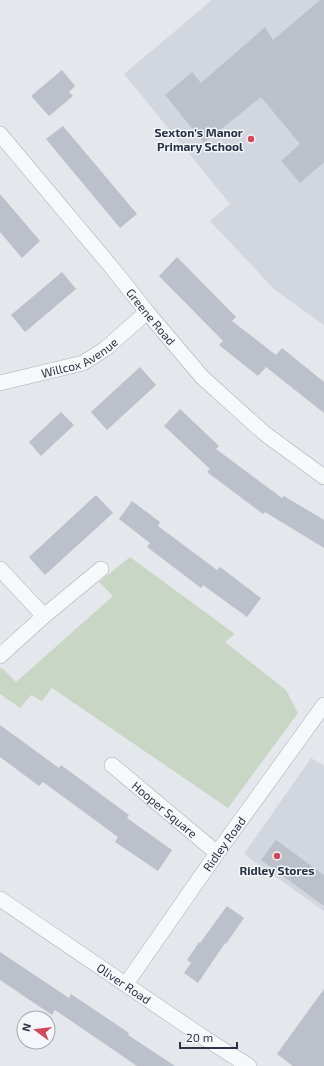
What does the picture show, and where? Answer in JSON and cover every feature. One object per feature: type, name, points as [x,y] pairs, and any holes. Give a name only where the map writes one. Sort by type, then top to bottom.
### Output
[{"type":"street","name":"Greene Road","points":[[0,134],[202,377],[264,432],[324,477]]},
{"type":"street","name":"Willcox Avenue","points":[[0,383],[82,363],[105,349],[147,312]]},
{"type":"street","points":[[0,569],[44,616]]},
{"type":"street","points":[[0,656],[44,616],[101,569]]},
{"type":"street","name":"Ridley Road","points":[[126,984],[217,853],[324,705]]},
{"type":"street","name":"Hooper Square","points":[[112,765],[217,853]]},
{"type":"street","name":"Oliver Road","points":[[0,899],[206,1039],[250,1066]]},
{"type":"shaded area","name":"Sexton's Manor Primary School","points":[[212,0],[324,0],[324,325],[275,290],[210,221],[230,204],[124,74]]},
{"type":"shaded area","points":[[311,758],[324,766],[324,911],[244,854]]},
{"type":"green space","points":[[130,557],[235,634],[225,642],[286,690],[298,713],[228,808],[52,688],[42,701],[31,695],[20,708],[0,694],[0,669],[2,668],[16,682],[113,596],[99,582]]},
{"type":"building","points":[[320,0],[324,0],[324,162],[300,183],[281,161],[300,144],[261,97],[204,143],[165,95],[192,72],[201,83],[265,27],[273,40]]},
{"type":"building","points":[[62,70],[75,86],[69,92],[73,96],[49,116],[31,96]]},
{"type":"building","points":[[63,126],[137,214],[120,228],[46,139]]},
{"type":"building","points":[[0,194],[40,241],[22,258],[0,232]]},
{"type":"building","points":[[177,257],[236,317],[232,321],[276,355],[282,348],[324,382],[324,413],[266,367],[258,376],[219,345],[223,341],[159,276]]},
{"type":"building","points":[[62,272],[76,289],[25,332],[11,315]]},
{"type":"building","points":[[140,367],[156,385],[107,430],[91,412]]},
{"type":"building","points":[[180,409],[219,446],[216,449],[282,498],[284,496],[324,520],[324,548],[265,512],[263,514],[207,472],[210,469],[164,426]]},
{"type":"building","points":[[61,412],[74,425],[41,456],[29,442]]},
{"type":"building","points":[[96,495],[113,513],[45,575],[29,557]]},
{"type":"building","points":[[132,501],[160,522],[158,526],[217,570],[220,567],[261,598],[247,617],[203,585],[201,588],[147,547],[150,543],[119,519]]},
{"type":"building","points":[[0,725],[59,768],[61,765],[129,815],[127,818],[172,850],[158,871],[115,842],[118,837],[43,782],[39,786],[0,757]]},
{"type":"building","points":[[276,840],[324,875],[324,906],[261,860]]},
{"type":"building","points":[[227,906],[244,918],[198,983],[184,973],[191,963],[187,960]]},
{"type":"building","points":[[0,952],[69,998],[71,994],[129,1033],[128,1035],[175,1066],[137,1066],[56,1010],[45,1010],[0,980]]},
{"type":"building","points":[[324,989],[324,1066],[293,1066],[277,1054]]},
{"type":"place","name":"Sexton's Manor Primary School","points":[[251,139]]},
{"type":"place","name":"Ridley Stores","points":[[277,856]]}]
